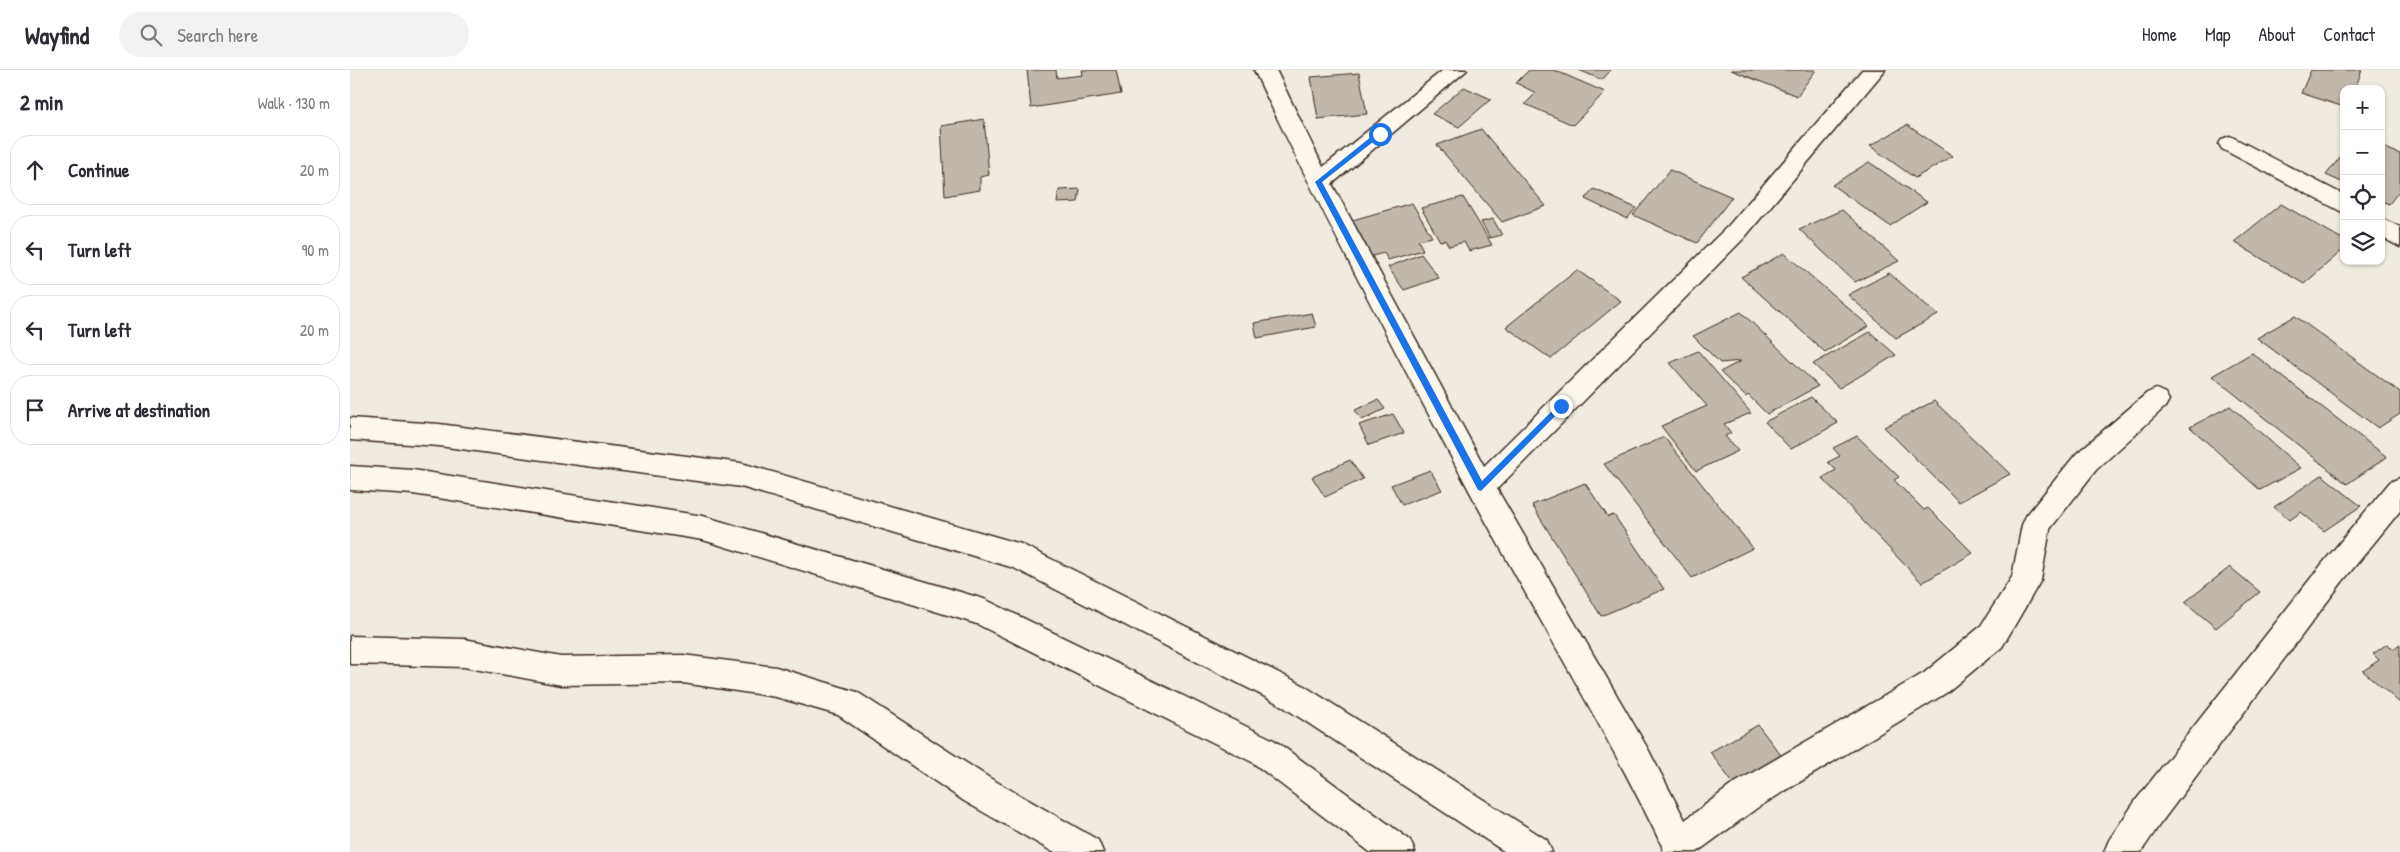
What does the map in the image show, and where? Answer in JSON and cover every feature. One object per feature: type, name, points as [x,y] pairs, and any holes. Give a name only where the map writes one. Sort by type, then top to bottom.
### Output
[{"type":"main road","points":[[1265,70],[1319,182],[1481,487],[1637,760],[1680,848],[1745,796],[1935,683],[1991,637],[2026,580],[2036,525],[2086,462],[2156,400]]},
{"type":"main road","points":[[1319,182],[1456,70]]},
{"type":"main road","points":[[1481,487],[1737,230],[1874,70]]},
{"type":"main road","points":[[2230,144],[2340,204]]},
{"type":"main road","points":[[2385,229],[2400,238]]},
{"type":"main road","points":[[350,429],[439,435],[741,476],[1021,557],[1290,694],[1535,852]]},
{"type":"main road","points":[[350,478],[413,482],[703,528],[984,613],[1263,750],[1398,852]]},
{"type":"main road","points":[[2121,852],[2160,797],[2332,573],[2400,490]]},
{"type":"main road","points":[[350,650],[464,653],[561,670],[683,669],[776,682],[846,703],[976,789],[1086,852]]},
{"type":"building","points":[[1027,70],[1056,70],[1057,78],[1083,75],[1082,70],[1116,70],[1121,94],[1031,108]]},
{"type":"building","points":[[1529,70],[1554,70],[1605,92],[1573,125],[1525,104],[1536,93],[1516,83]]},
{"type":"building","points":[[1579,70],[1611,70],[1602,80]]},
{"type":"building","points":[[1731,70],[1816,70],[1797,96]]},
{"type":"building","points":[[2311,70],[2362,70],[2356,85],[2340,85],[2340,106],[2301,93]]},
{"type":"building","points":[[1359,73],[1367,114],[1318,119],[1311,77]]},
{"type":"building","points":[[1464,87],[1491,99],[1459,127],[1432,114]]},
{"type":"building","points":[[984,119],[989,175],[980,177],[980,190],[945,196],[941,126]]},
{"type":"building","points":[[1907,125],[1953,156],[1915,178],[1870,146]]},
{"type":"building","points":[[1481,129],[1546,206],[1502,222],[1437,145]]},
{"type":"building","points":[[2385,148],[2400,154],[2400,190],[2389,204],[2385,202]]},
{"type":"building","points":[[2340,157],[2340,181],[2326,175]]},
{"type":"building","points":[[1869,162],[1927,202],[1890,226],[1832,185]]},
{"type":"building","points":[[1670,170],[1732,197],[1697,243],[1633,215]]},
{"type":"building","points":[[1080,189],[1078,202],[1057,203],[1059,190]]},
{"type":"building","points":[[1594,189],[1636,208],[1627,219],[1585,199]]},
{"type":"building","points":[[1463,197],[1492,245],[1469,251],[1464,242],[1449,246],[1445,240],[1440,241],[1421,208]]},
{"type":"building","points":[[1412,203],[1432,237],[1418,240],[1423,250],[1388,260],[1384,253],[1368,257],[1349,221]]},
{"type":"building","points":[[2281,204],[2340,238],[2340,252],[2304,284],[2234,242]]},
{"type":"building","points":[[1842,210],[1899,261],[1855,282],[1799,229]]},
{"type":"building","points":[[1493,219],[1502,235],[1490,238],[1481,222]]},
{"type":"building","points":[[1784,253],[1869,326],[1825,352],[1741,277]]},
{"type":"building","points":[[1421,254],[1439,278],[1404,290],[1388,267]]},
{"type":"building","points":[[1577,270],[1621,301],[1551,359],[1506,327]]},
{"type":"building","points":[[1889,273],[1938,315],[1896,338],[1848,295]]},
{"type":"building","points":[[1741,312],[1818,386],[1767,414],[1748,395],[1746,397],[1720,372],[1741,361],[1720,363],[1693,336]]},
{"type":"building","points":[[1312,313],[1316,327],[1257,338],[1254,323]]},
{"type":"building","points":[[2295,316],[2400,392],[2400,414],[2378,428],[2257,338]]},
{"type":"building","points":[[1870,332],[1896,355],[1839,388],[1813,364]]},
{"type":"building","points":[[1698,351],[1751,413],[1724,424],[1731,433],[1725,436],[1738,451],[1696,471],[1661,426],[1707,406],[1670,363]]},
{"type":"building","points":[[2252,353],[2387,457],[2347,484],[2212,376]]},
{"type":"building","points":[[1811,397],[1838,423],[1791,449],[1765,422]]},
{"type":"building","points":[[1378,400],[1385,409],[1362,420],[1355,410]]},
{"type":"building","points":[[1934,401],[2010,474],[1959,502],[1884,427]]},
{"type":"building","points":[[2230,406],[2301,468],[2260,490],[2190,427]]},
{"type":"building","points":[[1393,414],[1404,433],[1369,445],[1359,425]]},
{"type":"building","points":[[1857,436],[1899,477],[1894,480],[1924,510],[1928,508],[1973,553],[1922,583],[1822,478],[1836,470],[1828,462],[1840,456],[1833,448]]},
{"type":"building","points":[[1664,437],[1753,548],[1692,578],[1604,464]]},
{"type":"building","points":[[1350,460],[1363,479],[1325,497],[1312,477]]},
{"type":"building","points":[[1430,470],[1442,490],[1402,505],[1391,485]]},
{"type":"building","points":[[2322,475],[2361,506],[2324,531],[2301,512],[2290,520],[2274,507]]},
{"type":"building","points":[[1585,483],[1608,517],[1614,515],[1664,589],[1601,616],[1532,505]]},
{"type":"building","points":[[2230,567],[2260,592],[2216,628],[2185,602]]},
{"type":"building","points":[[2387,644],[2394,649],[2400,645],[2400,703],[2363,671],[2379,660],[2373,654]]},
{"type":"building","points":[[1758,725],[1783,758],[1735,786],[1710,752]]},
{"type":"route","points":[[1380,134],[1319,182],[1481,487],[1561,406]]}]
